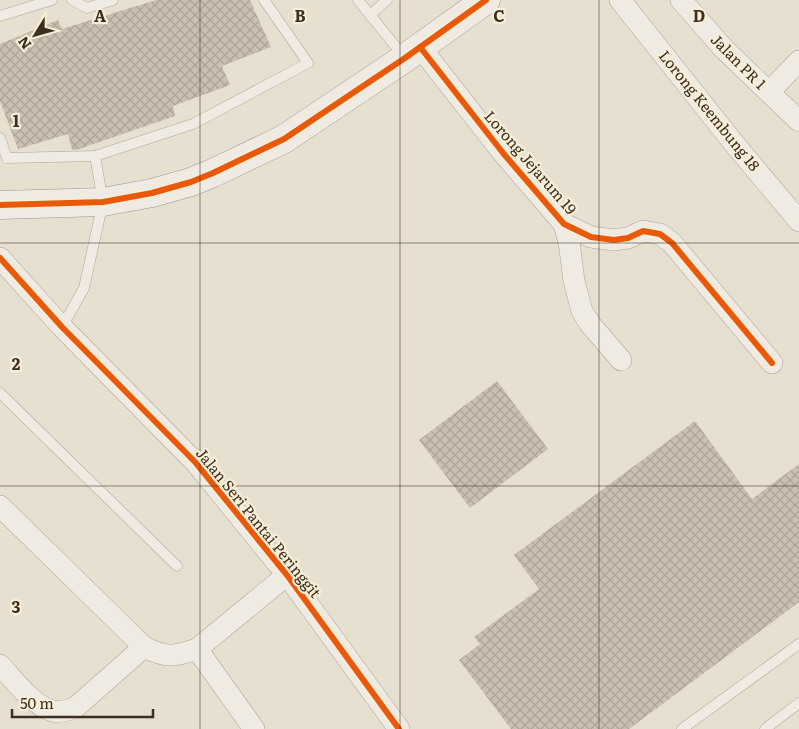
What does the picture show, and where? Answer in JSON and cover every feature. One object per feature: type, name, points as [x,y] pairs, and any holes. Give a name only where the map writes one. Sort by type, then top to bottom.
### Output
[{"type":"street","points":[[0,205],[103,202],[191,182],[284,139],[413,53],[486,0]]},
{"type":"street","name":"Lorong Keembung 18","points":[[620,0],[736,146],[799,221]]},
{"type":"street","name":"Jalan PR 1","points":[[680,0],[725,50],[799,121]]},
{"type":"street","name":"Lorong Jejarum 19","points":[[413,53],[564,224],[591,237],[614,240],[628,238],[644,231],[660,234],[672,243],[772,363]]},
{"type":"street","points":[[769,92],[799,61]]},
{"type":"street","points":[[564,224],[569,242],[574,281],[582,311],[590,324],[621,360]]},
{"type":"street","name":"Jalan Seri Pantai Peringgit","points":[[0,258],[62,327],[196,463],[288,575],[399,729]]},
{"type":"street","points":[[0,506],[144,647],[162,655],[179,655],[197,649],[288,575]]},
{"type":"street","points":[[0,665],[30,697],[42,706],[53,711],[66,711],[76,706],[144,647]]},
{"type":"street","points":[[197,649],[254,729]]},
{"type":"lane","points":[[0,16],[52,0]]},
{"type":"lane","points":[[72,0],[87,8],[113,0]]},
{"type":"lane","points":[[0,138],[7,158],[95,156],[193,124],[308,63],[264,0]]},
{"type":"lane","points":[[358,0],[370,15],[413,53]]},
{"type":"lane","points":[[370,15],[387,0]]},
{"type":"lane","points":[[62,327],[84,288],[103,202],[95,156]]},
{"type":"lane","points":[[0,393],[177,566]]},
{"type":"lane","points":[[682,729],[799,644]]},
{"type":"lane","points":[[765,729],[799,703]]},
{"type":"building","points":[[156,0],[250,0],[271,47],[222,66],[230,85],[173,106],[175,116],[76,150],[72,150],[68,134],[18,149],[0,101],[0,44],[58,20],[62,29]]},
{"type":"building","points":[[497,381],[548,449],[470,508],[419,440]]},
{"type":"building","points":[[695,421],[752,499],[799,464],[799,602],[629,729],[511,729],[459,660],[480,644],[474,637],[539,589],[514,555]]},
{"type":"cycle path","points":[[0,205],[103,202],[152,193],[191,182],[213,173],[284,139],[405,58],[486,0]]},
{"type":"cycle path","points":[[420,47],[503,153],[564,224],[591,237],[614,240],[628,238],[643,231],[660,234],[672,243],[772,363]]},
{"type":"cycle path","points":[[0,258],[62,327],[196,463],[287,575],[399,729]]}]
